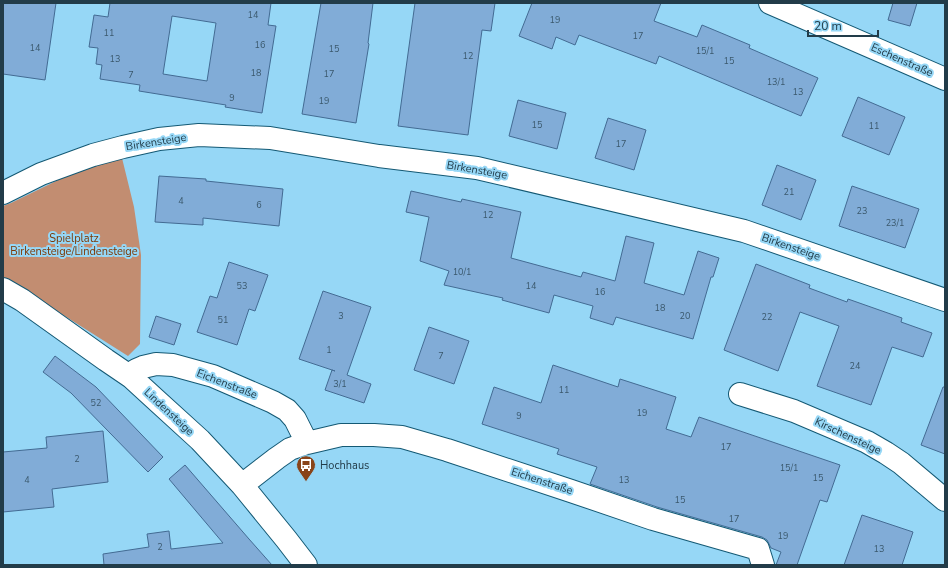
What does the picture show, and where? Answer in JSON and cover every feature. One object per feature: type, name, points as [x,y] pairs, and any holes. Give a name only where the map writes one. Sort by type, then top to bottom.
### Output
[{"type":"street","name":"Eschenstraße","points":[[770,3],[945,79]]},
{"type":"street","name":"Birkensteige","points":[[3,193],[41,174],[93,155],[159,139],[199,135],[270,138],[379,156],[477,168],[744,230],[945,300]]},
{"type":"street","name":"Lindensteige","points":[[3,290],[22,300],[131,377],[200,440],[242,486],[306,565]]},
{"type":"street","name":"Eichenstraße","points":[[131,377],[136,370],[156,364],[173,365],[213,376],[273,402],[287,410],[295,419],[307,443]]},
{"type":"street","name":"Kirschensteige","points":[[740,394],[794,411],[867,442],[900,463],[945,500]]},
{"type":"street","name":"Eichenstraße","points":[[242,486],[276,458],[307,443],[341,436],[358,435],[402,437],[426,443],[653,519],[758,549],[763,565]]},
{"type":"green space","name":"Spielplatz Birkensteige/Lindensteige","points":[[122,158],[134,207],[141,255],[140,344],[128,356],[3,277],[3,206],[93,163]]},
{"type":"building","points":[[3,3],[56,3],[45,80],[3,74]]},
{"type":"building","points":[[110,3],[271,3],[268,25],[276,26],[262,113],[225,107],[226,105],[139,91],[140,85],[100,79],[102,65],[96,64],[98,48],[89,47],[94,15],[108,17]],"holes":[[[172,16],[216,23],[207,81],[163,74]]]},
{"type":"building","points":[[321,3],[373,3],[369,44],[356,123],[302,114]]},
{"type":"building","points":[[415,3],[495,3],[491,31],[482,30],[468,135],[398,126]]},
{"type":"building","points":[[532,3],[661,3],[654,21],[697,37],[702,25],[750,45],[749,48],[818,78],[801,116],[659,56],[656,64],[579,35],[575,45],[556,37],[552,49],[519,36]]},
{"type":"building","points":[[893,3],[917,3],[910,26],[888,20]]},
{"type":"building","points":[[858,97],[905,117],[889,155],[842,136]]},
{"type":"building","points":[[518,100],[566,113],[557,149],[509,136]]},
{"type":"building","points":[[608,118],[646,130],[634,170],[595,158]]},
{"type":"building","points":[[777,165],[816,180],[801,220],[762,205]]},
{"type":"building","points":[[159,176],[206,179],[206,181],[283,189],[279,226],[203,218],[203,225],[155,222]]},
{"type":"building","points":[[852,186],[919,209],[905,248],[839,226]]},
{"type":"building","points":[[411,191],[461,202],[462,199],[521,212],[511,258],[581,277],[583,272],[615,281],[626,236],[654,243],[644,283],[684,295],[698,251],[719,258],[713,277],[711,277],[693,339],[616,317],[613,325],[590,318],[593,306],[554,295],[549,313],[502,300],[503,298],[444,285],[449,271],[420,261],[429,217],[406,212]]},
{"type":"building","points":[[229,262],[268,275],[255,311],[249,309],[237,345],[197,332],[210,296],[217,298]]},
{"type":"building","points":[[756,264],[810,285],[809,288],[847,302],[848,299],[902,318],[901,322],[932,333],[923,357],[892,347],[871,405],[817,386],[839,326],[800,312],[778,371],[724,350]]},
{"type":"building","points":[[323,291],[371,307],[347,375],[371,384],[364,403],[325,390],[332,370],[299,359]]},
{"type":"building","points":[[156,316],[181,324],[174,345],[149,337]]},
{"type":"building","points":[[429,327],[469,341],[454,384],[414,370]]},
{"type":"building","points":[[55,356],[96,387],[163,457],[148,472],[71,393],[43,372]]},
{"type":"building","points":[[553,365],[618,387],[620,379],[676,397],[666,429],[691,437],[699,417],[840,465],[827,502],[820,500],[797,565],[776,565],[781,552],[771,548],[767,540],[762,537],[657,507],[590,484],[597,467],[557,454],[559,449],[482,424],[494,387],[541,403]]},
{"type":"building","points":[[943,387],[945,387],[945,454],[921,445]]},
{"type":"building","points":[[103,431],[108,482],[52,489],[54,507],[3,512],[3,452],[47,448],[46,437]]},
{"type":"building","points":[[185,465],[272,565],[104,565],[103,554],[149,547],[147,534],[169,531],[171,549],[223,543],[169,479]]},
{"type":"building","points":[[862,515],[913,532],[902,565],[844,565]]},
{"type":"place","name":"Hochhaus","points":[[306,482]]}]
